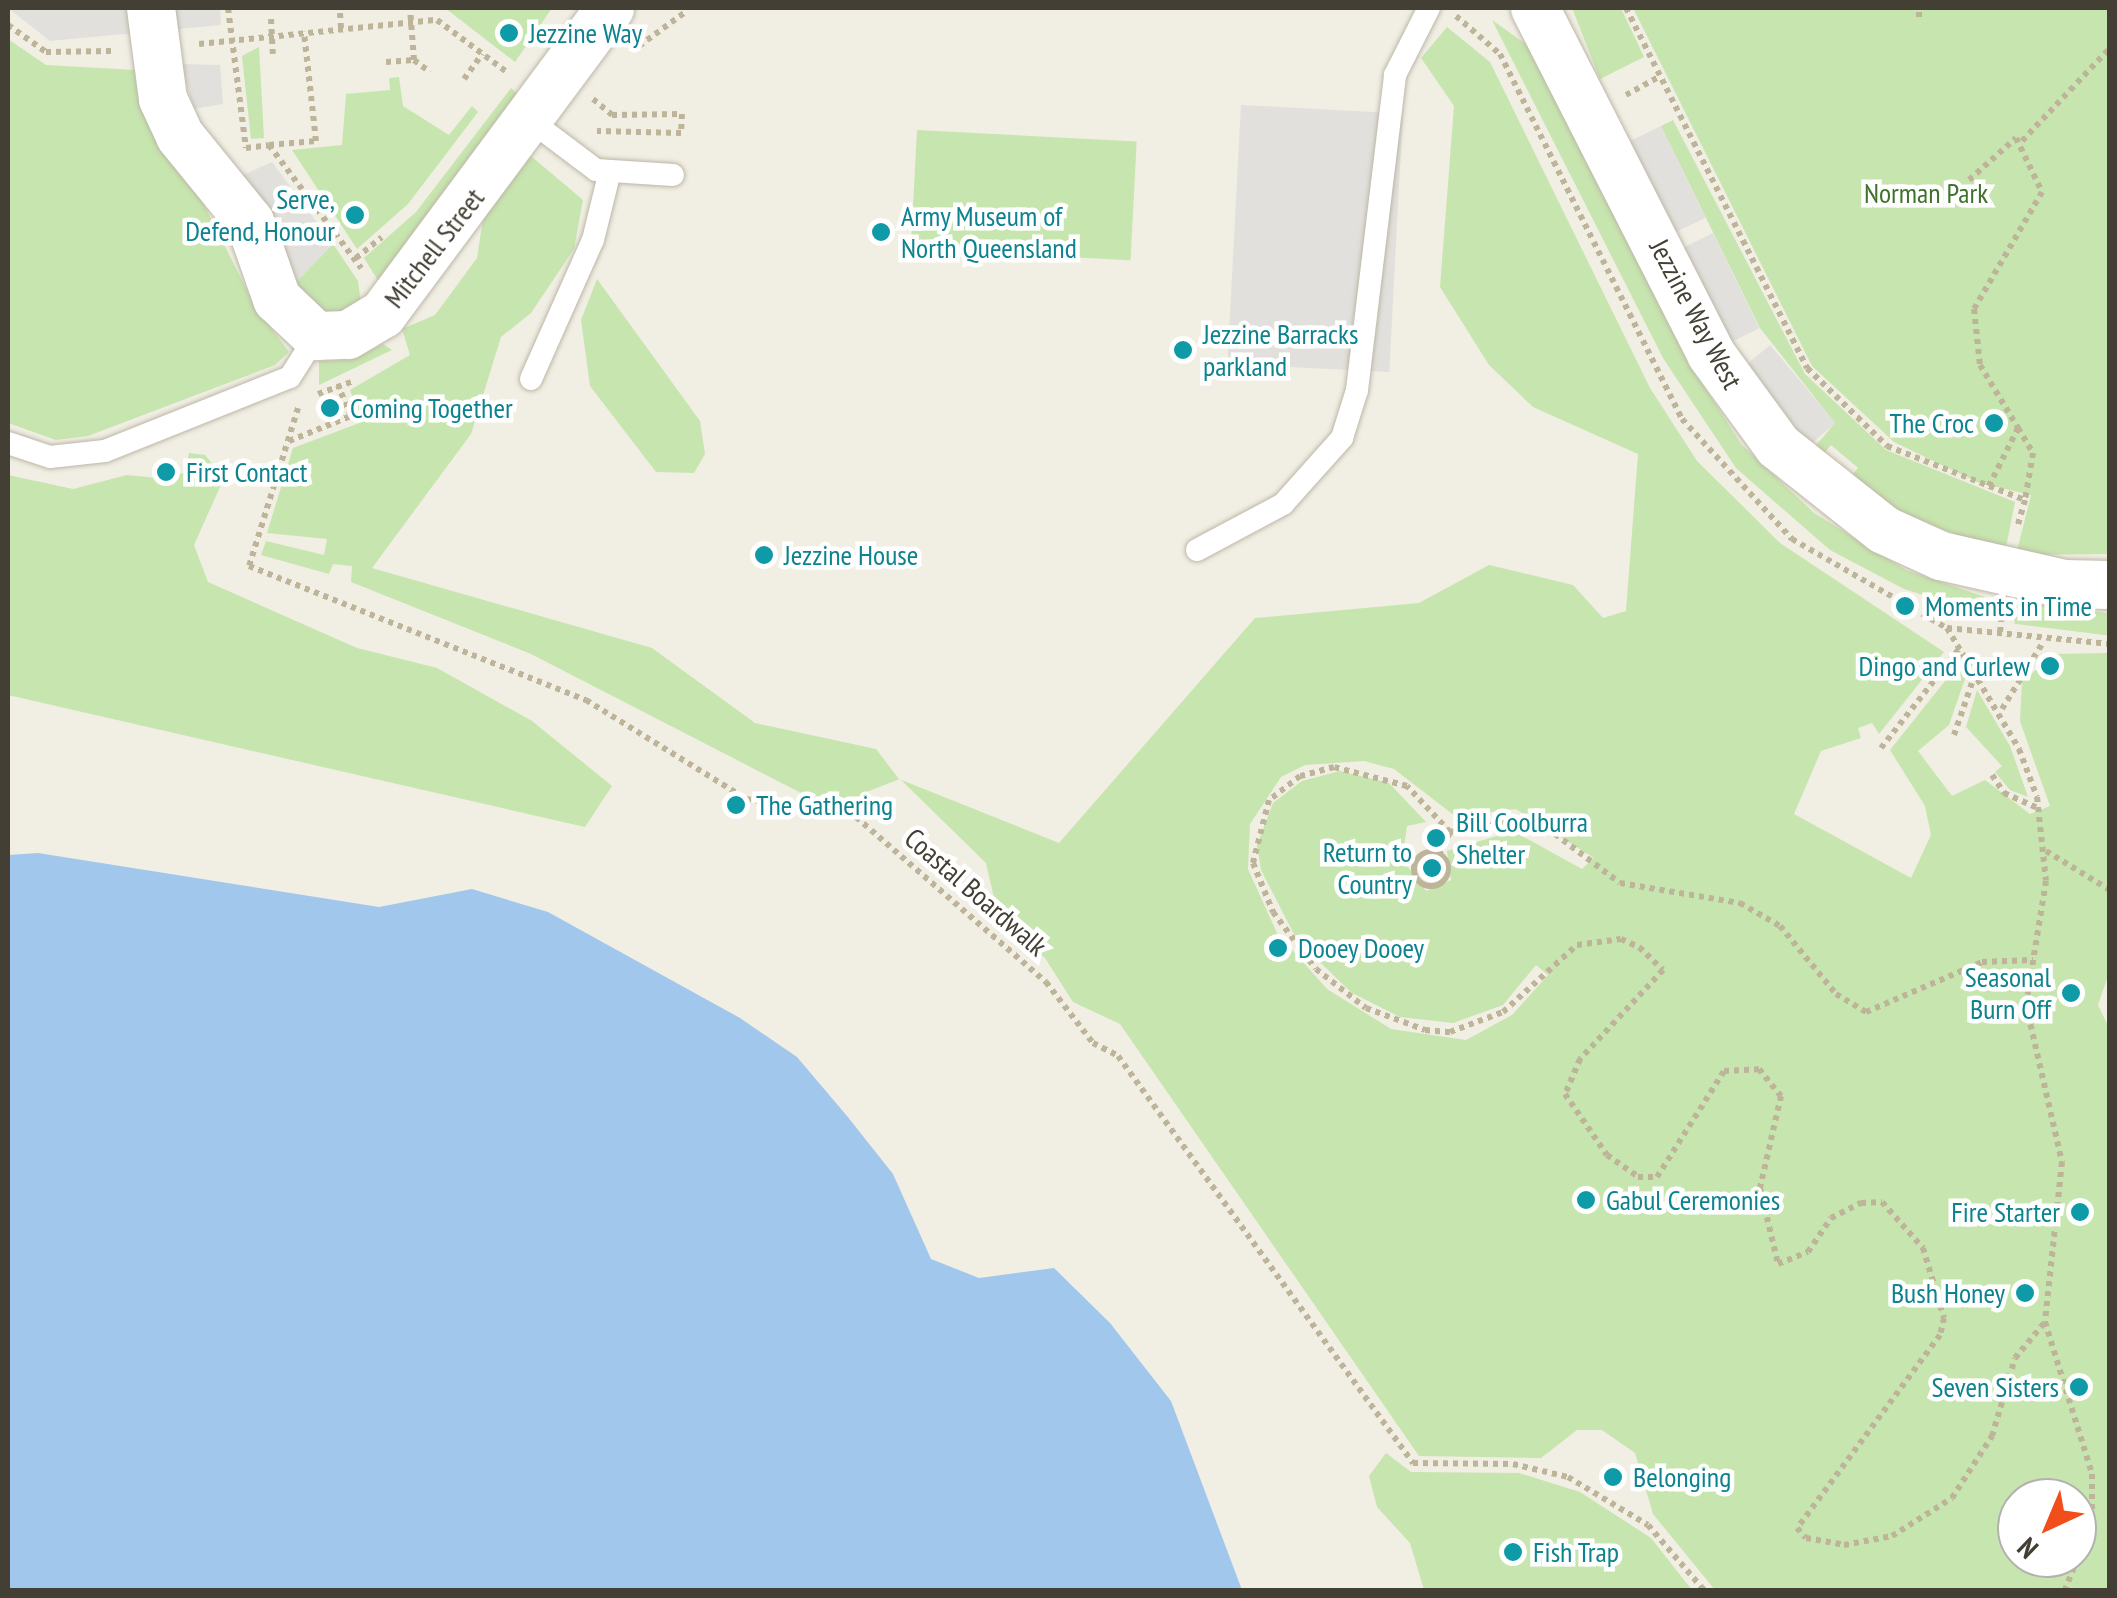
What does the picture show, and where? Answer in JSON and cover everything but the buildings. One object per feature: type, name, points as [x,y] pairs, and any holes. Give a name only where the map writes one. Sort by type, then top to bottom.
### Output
[{"type":"street","points":[[152,8],[163,100],[180,136],[250,222],[276,299],[316,336]]},
{"type":"street","name":"Mitchell Street","points":[[316,336],[348,336],[383,314],[531,97],[610,8]]},
{"type":"street","name":"Jezzine Way West","points":[[1536,8],[1710,354],[1778,446],[1884,530],[2005,572],[2110,584]]},
{"type":"lane","points":[[1197,550],[1283,504],[1342,438],[1357,390],[1394,75],[1429,8]]},
{"type":"lane","points":[[531,97],[610,171],[674,175]]},
{"type":"lane","points":[[530,379],[593,240],[610,171]]},
{"type":"lane","points":[[8,443],[50,457],[105,451],[290,377],[316,336]]},
{"type":"path","points":[[228,8],[246,148],[316,140],[302,32]]},
{"type":"path","points":[[410,8],[414,60]]},
{"type":"path","points":[[436,8],[437,20]]},
{"type":"path","points":[[1626,8],[1807,368],[1887,446],[1987,490],[2025,500]]},
{"type":"path","points":[[340,13],[341,28]]},
{"type":"path","points":[[627,53],[684,13]]},
{"type":"path","points":[[271,19],[274,54]]},
{"type":"path","points":[[288,34],[437,20],[531,97],[598,131],[681,133],[682,114],[612,114],[592,98],[603,83]]},
{"type":"path","points":[[2022,141],[2110,48]]},
{"type":"path","points":[[464,79],[482,54]]},
{"type":"path","points":[[386,62],[414,60],[430,72]]},
{"type":"path","points":[[1969,180],[2009,140],[2022,141]]},
{"type":"path","points":[[2000,632],[2005,572],[2033,453],[1980,365],[1972,322],[1983,280],[2042,192],[2022,141]]},
{"type":"path","points":[[269,146],[370,286]]},
{"type":"path","points":[[289,442],[351,416],[338,386]]},
{"type":"path","points":[[289,442],[300,401]]},
{"type":"path","points":[[1987,490],[2018,428]]},
{"type":"path","name":"Coastal Boardwalk","points":[[289,442],[249,566],[586,700],[746,800],[856,818],[1046,982],[1091,1042],[1118,1056],[1413,1463],[1513,1464],[1568,1477],[1648,1525],[1704,1590]]},
{"type":"path","points":[[1947,628],[2000,632],[2042,643],[2110,644]]},
{"type":"path","points":[[2002,709],[2042,643]]},
{"type":"path","points":[[1880,748],[1958,650]]},
{"type":"path","points":[[1954,735],[1976,671]]},
{"type":"path","points":[[1450,832],[1406,786],[1334,767],[1300,776],[1269,800],[1254,862],[1273,912],[1316,969],[1366,1008],[1425,1030],[1450,1032],[1503,1012],[1577,944],[1621,939],[1639,947],[1663,970],[1580,1059],[1565,1094],[1607,1154],[1638,1178],[1658,1178],[1724,1070],[1759,1069],[1781,1096],[1760,1188],[1778,1264],[1808,1252],[1831,1218],[1861,1203],[1882,1202],[1923,1248],[1944,1318],[1940,1336],[1797,1528],[1806,1538],[1844,1545],[1892,1536],[1952,1498],[1992,1436],[2015,1358],[2045,1322]]},
{"type":"path","points":[[1992,775],[2038,808]]},
{"type":"path","points":[[1450,832],[1510,822],[1547,828],[1620,883],[1740,903],[1780,926],[1836,994],[1866,1012],[1982,962],[2033,960]]},
{"type":"path","points":[[1438,854],[1445,878],[1426,885],[1416,863],[1438,854],[1450,832]]},
{"type":"path","points":[[2044,851],[2110,890]]},
{"type":"path","points":[[2110,987],[2110,1016]]},
{"type":"path","points":[[2037,1044],[2055,1103],[2062,1162],[2045,1322],[2092,1474],[2092,1521],[2065,1590]]},
{"type":"green space","points":[[445,8],[552,8],[515,62]]},
{"type":"green space","points":[[1572,8],[1621,8],[1644,57],[1600,79]]},
{"type":"green space","name":"Norman Park","points":[[1633,8],[2109,8],[2109,554],[2016,555],[2031,495],[1979,483],[1894,442],[1812,366]]},
{"type":"green space","points":[[1492,20],[1534,50],[1683,353],[1741,444],[1814,513],[1906,570],[1991,599],[1990,616],[1904,589],[1830,550],[1736,468],[1663,358]]},
{"type":"green space","points":[[1447,27],[1490,62],[1650,388],[1697,461],[1780,543],[1944,652],[1879,734],[1872,723],[1858,728],[1861,738],[1821,751],[1794,814],[1911,878],[1931,835],[1925,806],[1890,750],[1957,666],[1966,676],[1949,725],[1918,751],[1952,796],[1985,780],[2030,814],[2050,806],[2020,721],[2022,681],[2056,654],[2109,653],[2110,970],[2098,1005],[2110,1030],[2109,1590],[1715,1590],[1653,1514],[1635,1453],[1602,1430],[1577,1430],[1541,1458],[1419,1456],[1120,1024],[1073,1002],[1045,958],[998,915],[986,863],[901,780],[1059,843],[1255,618],[1419,603],[1489,565],[1573,585],[1603,618],[1626,611],[1638,454],[1533,407],[1489,365],[1440,287],[1454,106],[1421,58]],"holes":[[[1364,761],[1394,769],[1455,816],[1516,809],[1594,858],[1582,869],[1513,831],[1447,851],[1451,880],[1426,891],[1402,859],[1407,826],[1426,822],[1389,783],[1340,771],[1302,781],[1273,803],[1257,845],[1261,870],[1297,940],[1352,993],[1400,1017],[1453,1023],[1503,1005],[1536,965],[1548,975],[1512,1015],[1466,1040],[1391,1029],[1327,989],[1277,933],[1248,869],[1250,824],[1281,777],[1305,765]]]},
{"type":"green space","points":[[8,39],[46,65],[136,70],[256,308],[289,352],[275,365],[88,436],[56,440],[8,423]]},
{"type":"green space","points":[[259,47],[264,138],[251,139],[242,56]]},
{"type":"green space","points":[[399,77],[403,106],[449,135],[472,106],[478,112],[408,204],[357,249],[292,150],[342,145],[346,94],[390,90],[389,78]]},
{"type":"green space","points":[[511,88],[520,96],[379,282],[364,258],[416,212]]},
{"type":"green space","points":[[1673,120],[1805,374],[1886,450],[2015,502],[2005,552],[1900,514],[1847,481],[1858,468],[1831,445],[1820,458],[1812,450],[1835,423],[1760,328],[1661,126]]},
{"type":"green space","points":[[917,130],[1137,142],[1130,260],[911,249]]},
{"type":"green space","points":[[531,156],[583,200],[574,249],[531,313],[501,337],[471,434],[372,568],[652,648],[755,723],[876,749],[899,779],[866,792],[869,805],[803,794],[531,654],[351,582],[352,566],[333,564],[329,574],[261,555],[266,541],[324,555],[327,539],[267,533],[293,448],[362,422],[350,390],[410,355],[402,329],[435,315],[477,258],[483,219]]},
{"type":"green space","points":[[333,244],[358,281],[361,304],[331,318],[301,299],[296,282]]},
{"type":"green space","points":[[597,279],[700,421],[705,454],[694,473],[656,472],[590,386],[581,320]]},
{"type":"green space","points":[[383,344],[392,350],[319,385],[319,361],[350,360]]},
{"type":"green space","points":[[189,453],[205,455],[224,478],[194,545],[208,582],[357,648],[437,668],[532,721],[612,786],[585,827],[8,695],[8,475],[73,489],[127,475],[167,479],[185,472]]},
{"type":"green space","points":[[2017,602],[2109,613],[2107,635],[2014,624]]},
{"type":"green space","points":[[1977,690],[2010,746],[2028,797],[2010,790],[1995,772],[2002,766],[1966,727]]},
{"type":"green space","points":[[1386,1453],[1411,1472],[1519,1473],[1580,1492],[1651,1538],[1692,1590],[1424,1590],[1410,1543],[1377,1507],[1369,1476]]},
{"type":"shaded area","points":[[8,8],[220,8],[221,25],[50,41]]},
{"type":"shaded area","points":[[181,64],[220,65],[223,104],[194,109]]},
{"type":"shaded area","points":[[1241,105],[1403,113],[1389,372],[1227,364]]},
{"type":"shaded area","points":[[1661,126],[1706,218],[1674,233],[1630,141]]},
{"type":"shaded area","points":[[272,162],[333,244],[296,282],[277,225],[243,175]]},
{"type":"shaded area","points":[[1713,233],[1759,328],[1729,343],[1682,248]]},
{"type":"shaded area","points":[[1770,345],[1836,423],[1809,446],[1743,367]]},
{"type":"water","points":[[38,853],[379,907],[472,889],[548,912],[740,1018],[797,1057],[893,1174],[931,1259],[979,1278],[1054,1268],[1110,1323],[1171,1401],[1242,1590],[8,1590],[8,855]]},
{"type":"place","name":"Jezzine Way","points":[[509,33]]},
{"type":"place","name":"Serve, Defend, Honour","points":[[355,215]]},
{"type":"place","name":"Army Museum of North Queensland","points":[[881,232]]},
{"type":"place","name":"Jezzine Barracks parkland","points":[[1183,350]]},
{"type":"place","name":"Coming Together","points":[[330,408]]},
{"type":"place","name":"The Croc","points":[[1994,423]]},
{"type":"place","name":"First Contact","points":[[166,472]]},
{"type":"place","name":"Jezzine House","points":[[764,555]]},
{"type":"place","name":"Moments in Time","points":[[1905,606]]},
{"type":"place","name":"Dingo and Curlew","points":[[2050,666]]},
{"type":"place","name":"The Gathering","points":[[736,805]]},
{"type":"place","name":"Bill Coolburra Shelter","points":[[1436,838]]},
{"type":"place","name":"Return to Country","points":[[1432,868]]},
{"type":"place","name":"Dooey Dooey","points":[[1278,948]]},
{"type":"place","name":"Seasonal Burn Off","points":[[2071,993]]},
{"type":"place","name":"Gabul Ceremonies","points":[[1586,1200]]},
{"type":"place","name":"Fire Starter","points":[[2080,1212]]},
{"type":"place","name":"Bush Honey","points":[[2025,1293]]},
{"type":"place","name":"Seven Sisters","points":[[2079,1387]]},
{"type":"place","name":"Belonging","points":[[1613,1477]]},
{"type":"place","name":"Fish Trap","points":[[1513,1552]]}]
